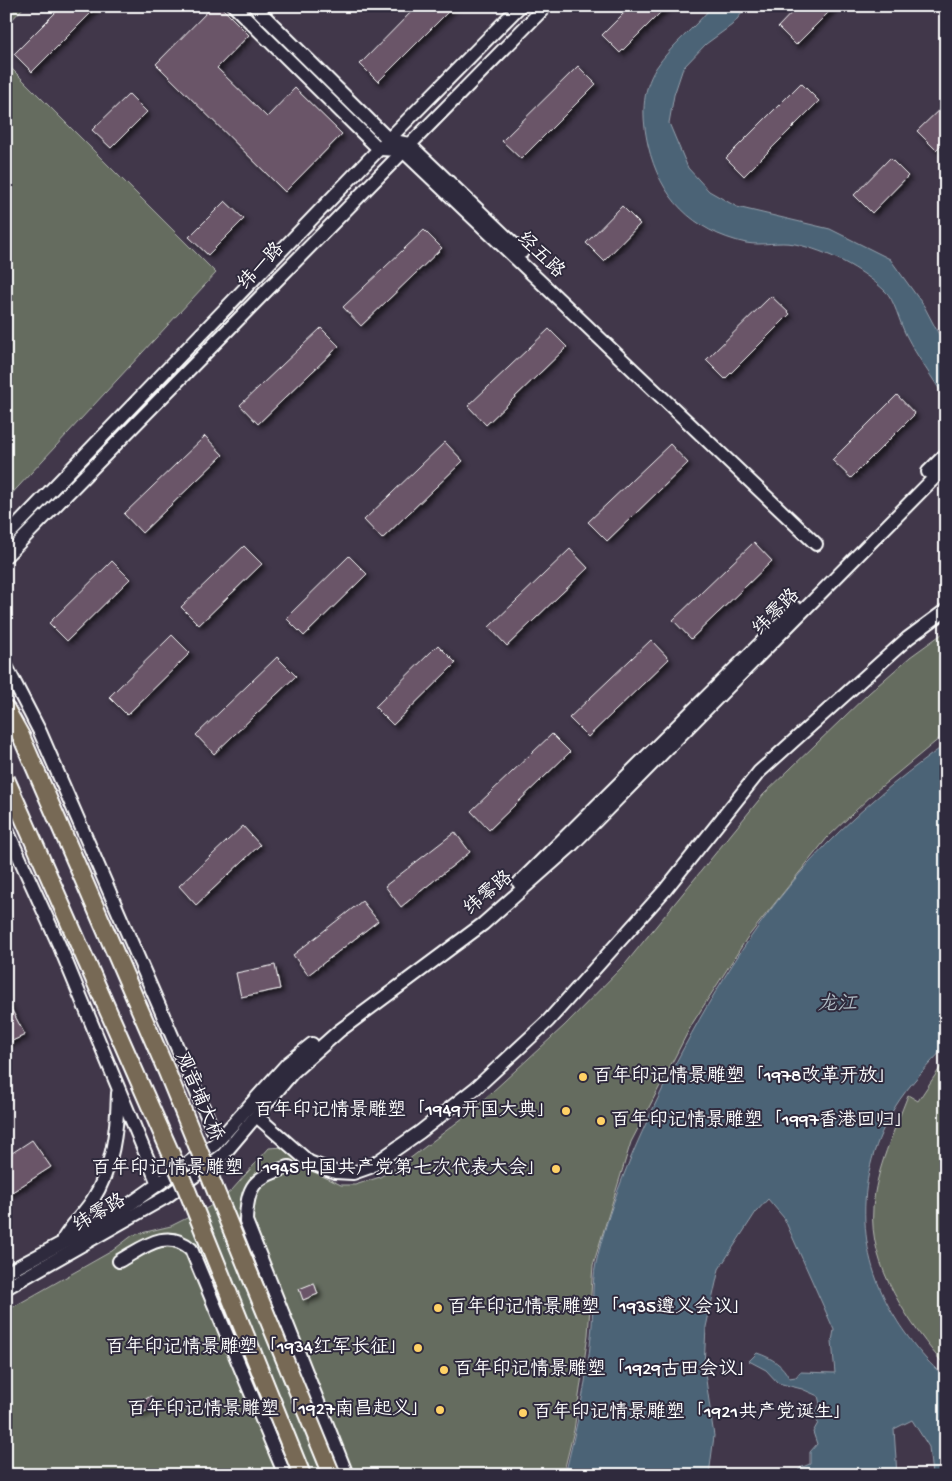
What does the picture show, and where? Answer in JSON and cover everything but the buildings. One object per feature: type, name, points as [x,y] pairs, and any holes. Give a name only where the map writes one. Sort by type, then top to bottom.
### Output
[{"type":"main road","name":"观音埔大桥","points":[[6,709],[21,736],[167,1072],[332,1475]]},
{"type":"main road","points":[[6,779],[183,1182],[302,1475]]},
{"type":"street","points":[[234,6],[384,144],[406,147]]},
{"type":"street","points":[[254,6],[384,144]]},
{"type":"street","name":"纬一路","points":[[6,537],[384,144],[520,6]]},
{"type":"street","name":"纬一路","points":[[6,556],[546,6]]},
{"type":"street","name":"经五路","points":[[406,147],[818,541]]},
{"type":"street","name":"纬零路","points":[[6,1272],[116,1214],[215,1144],[287,1064],[336,1024],[478,919],[518,884],[814,590],[946,454]]},
{"type":"street","name":"纬零路","points":[[6,1288],[166,1197],[223,1155],[293,1072],[339,1031],[483,924],[571,846],[946,466]]},
{"type":"street","points":[[260,1120],[309,1162],[335,1172],[354,1173],[370,1167],[420,1132],[477,1088],[548,1021],[665,890],[759,772],[901,645],[946,610]]},
{"type":"street","points":[[6,666],[40,732],[213,1130]]},
{"type":"street","points":[[6,828],[156,1179]]},
{"type":"street","points":[[62,1241],[92,1201],[107,1173],[118,1120],[118,1088]]},
{"type":"street","points":[[289,1166],[272,1172],[253,1186],[247,1198],[246,1221],[348,1475]]},
{"type":"street","points":[[120,1261],[160,1238],[173,1238],[191,1248],[285,1475]]},
{"type":"green space","points":[[6,6],[25,6],[6,26]]},
{"type":"green space","points":[[6,63],[216,273],[6,500]]},
{"type":"green space","points":[[946,631],[946,733],[876,791],[827,838],[747,938],[692,1024],[631,1142],[593,1265],[588,1335],[574,1430],[563,1475],[6,1475],[6,1311],[112,1251],[133,1235],[171,1226],[209,1207],[232,1190],[269,1148],[284,1147],[320,1175],[341,1185],[355,1185],[380,1177],[404,1163],[468,1114],[564,1026],[626,963],[763,795],[869,693],[910,657]]},
{"type":"green space","points":[[946,1059],[946,1367],[906,1314],[884,1273],[873,1230],[873,1208],[882,1165],[908,1095],[918,1101]]},
{"type":"water","points":[[712,6],[748,6],[732,25],[706,44],[683,68],[674,95],[669,123],[688,168],[709,191],[737,207],[830,229],[890,259],[924,306],[946,348],[946,400],[910,343],[891,299],[876,283],[843,262],[807,247],[789,243],[746,243],[710,230],[681,209],[661,181],[653,164],[646,135],[645,96],[656,68]]},
{"type":"water","name":"龙江","points":[[946,744],[946,1046],[906,1092],[895,1107],[882,1133],[872,1159],[866,1186],[865,1214],[867,1241],[873,1268],[883,1294],[896,1319],[912,1342],[933,1367],[946,1376],[946,1475],[932,1475],[929,1447],[912,1420],[894,1429],[897,1475],[796,1474],[800,1468],[810,1464],[810,1452],[817,1444],[813,1432],[818,1423],[815,1413],[820,1404],[818,1396],[802,1389],[778,1383],[766,1370],[749,1361],[757,1353],[762,1355],[780,1366],[789,1378],[796,1377],[800,1372],[835,1373],[832,1341],[834,1330],[784,1218],[768,1199],[756,1212],[719,1269],[706,1327],[704,1366],[714,1436],[709,1475],[565,1475],[587,1371],[592,1327],[594,1272],[602,1238],[627,1167],[669,1076],[699,1019],[733,964],[769,911],[789,886],[826,845],[858,814],[892,785]]},
{"type":"place","name":"百年印记情景雕塑「1978改革开放」","points":[[583,1077]]},
{"type":"place","name":"百年印记情景雕塑「1949开国大典」","points":[[566,1111]]},
{"type":"place","name":"百年印记情景雕塑「1997香港回归」","points":[[601,1121]]},
{"type":"place","name":"百年印记情景雕塑「1945中国共产党第七次代表大会」","points":[[556,1169]]},
{"type":"place","name":"百年印记情景雕塑「1935遵义会议」","points":[[438,1308]]},
{"type":"place","name":"百年印记情景雕塑「1934红军长征」","points":[[418,1348]]},
{"type":"place","name":"百年印记情景雕塑「1929古田会议」","points":[[444,1370]]},
{"type":"place","name":"百年印记情景雕塑「1927南昌起义」","points":[[440,1410]]},
{"type":"place","name":"百年印记情景雕塑「1921共产党诞生」","points":[[523,1413]]}]
